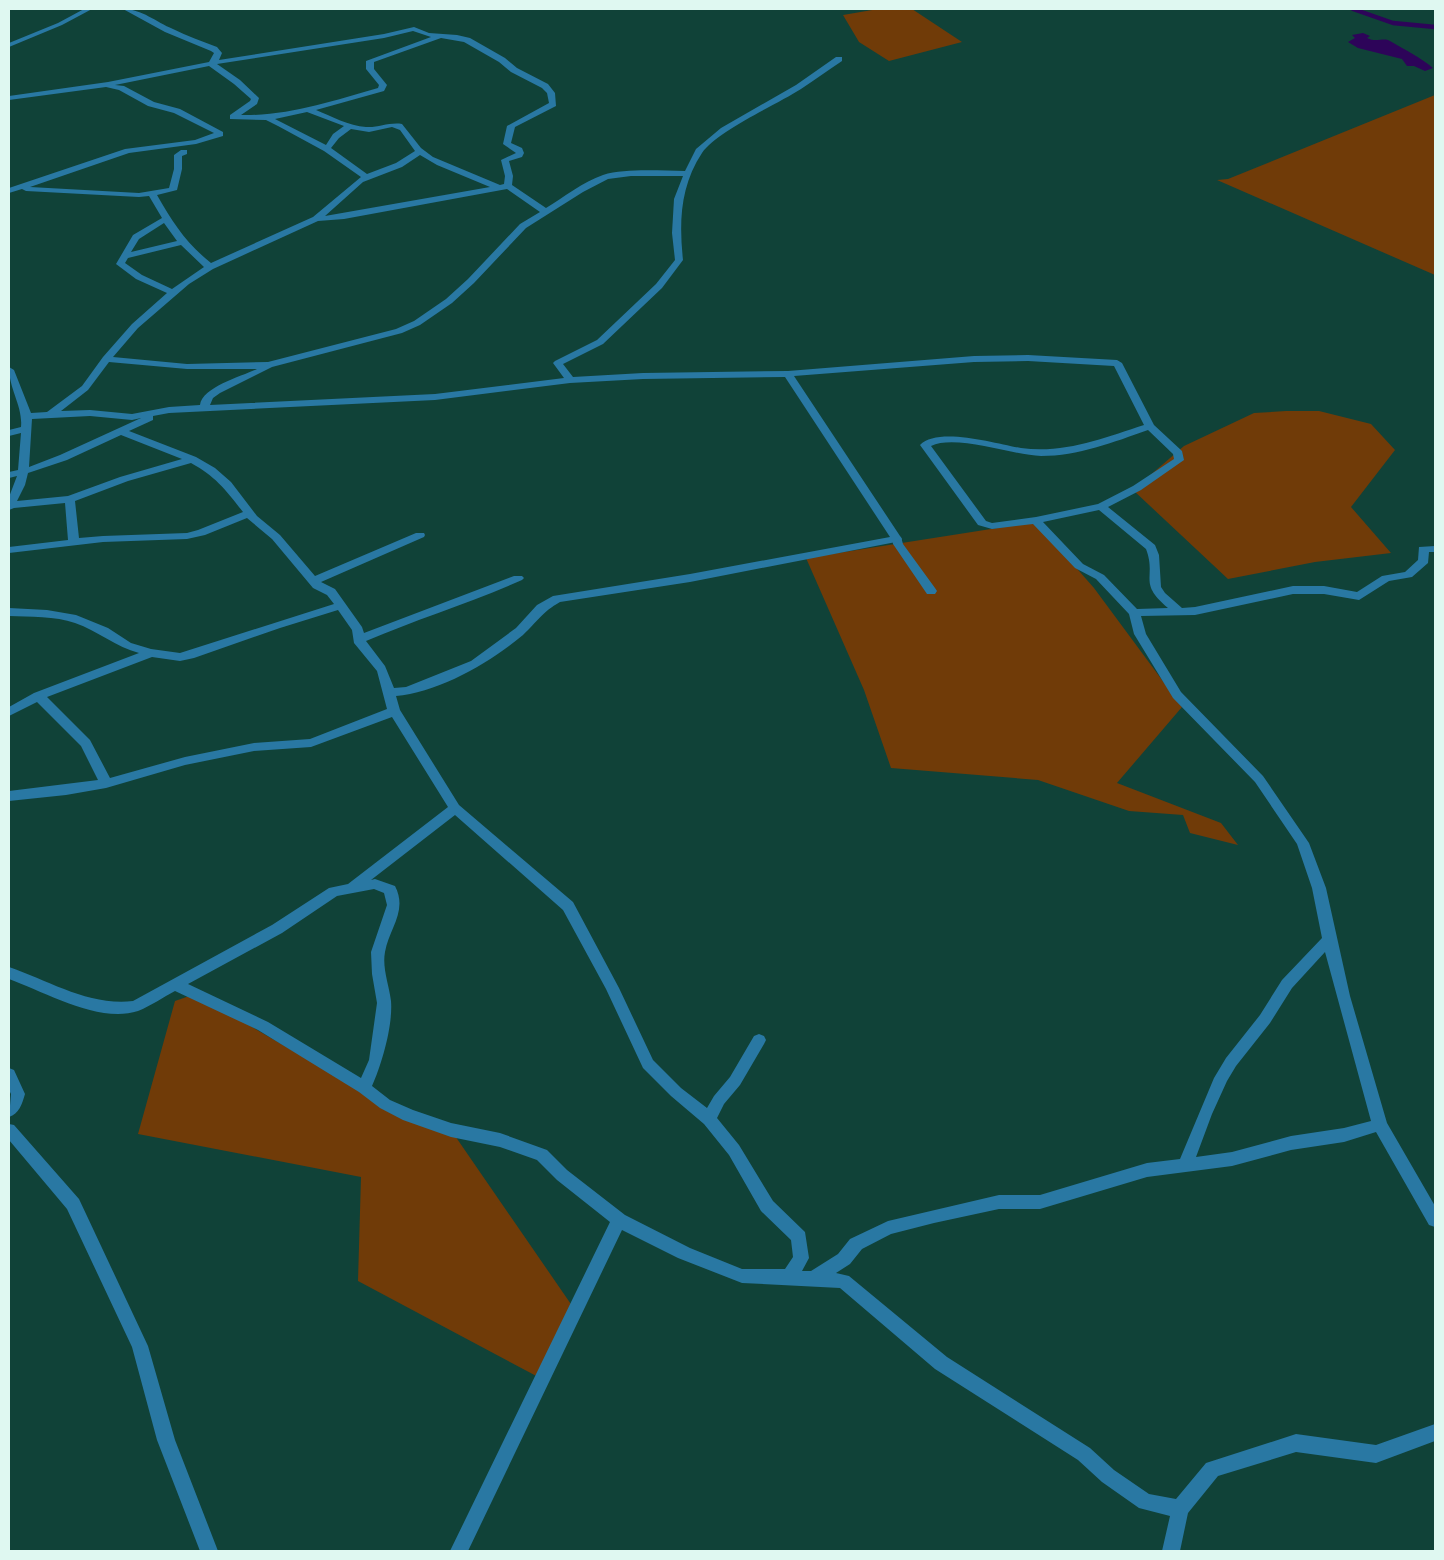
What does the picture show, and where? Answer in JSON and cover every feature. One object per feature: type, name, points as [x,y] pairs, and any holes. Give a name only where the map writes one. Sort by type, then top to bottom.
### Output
[{"type":"street","points":[[9,45],[60,24],[89,9]]},
{"type":"street","points":[[126,9],[152,20],[168,30],[214,49],[218,53],[218,58],[211,64]]},
{"type":"street","points":[[9,98],[99,86],[285,50],[384,36],[414,29],[428,35],[464,39],[502,60],[514,70],[546,86],[551,93],[553,104],[545,111],[511,126],[507,144],[519,150],[520,153],[505,160],[509,176],[508,186]]},
{"type":"street","points":[[211,64],[237,82],[254,98],[254,102],[233,117],[267,118],[308,110],[381,89],[383,85],[370,69],[370,61],[427,42],[439,36]]},
{"type":"street","points":[[570,380],[558,363],[600,342],[659,286],[680,260],[676,233],[678,199],[699,151],[724,130],[799,87],[839,59]]},
{"type":"street","points":[[12,188],[128,151],[196,142],[220,134],[210,126],[178,111],[151,104],[120,88],[99,86]]},
{"type":"street","points":[[308,110],[350,126],[369,130],[400,126],[420,152],[436,162],[479,178],[497,187]]},
{"type":"street","points":[[267,118],[304,135],[366,177]]},
{"type":"street","points":[[327,150],[336,136],[350,126]]},
{"type":"street","points":[[12,188],[92,193],[152,194],[173,190],[178,170],[178,156],[184,152]]},
{"type":"street","points":[[51,414],[84,388],[135,326],[186,282],[210,267],[316,219],[366,177],[400,165],[420,152]]},
{"type":"street","points":[[106,359],[149,364],[235,368],[269,365],[399,330],[418,323],[449,301],[472,281],[523,226],[580,190],[606,177],[630,174],[688,173]]},
{"type":"street","points":[[316,219],[344,216],[508,186],[546,212]]},
{"type":"street","points":[[152,194],[166,219],[188,249],[210,267]]},
{"type":"street","points":[[166,219],[136,237],[120,264],[146,282],[174,292]]},
{"type":"street","points":[[123,257],[183,242]]},
{"type":"street","points":[[27,416],[90,413],[132,416],[169,410],[435,397],[570,380],[643,376],[788,374],[974,359],[1028,358],[1117,363],[1150,426],[1178,453],[1179,460],[1137,488],[1101,506],[1036,520],[992,526],[982,523],[926,444],[946,439],[1048,454],[1084,448],[1150,426]]},
{"type":"street","points":[[205,408],[204,402],[212,393],[260,372],[269,365]]},
{"type":"street","points":[[788,374],[930,591]]},
{"type":"street","points":[[9,375],[27,416],[23,472],[20,486],[9,506]]},
{"type":"street","points":[[9,475],[23,472],[77,452],[119,431],[169,410]]},
{"type":"street","points":[[9,433],[26,429]]},
{"type":"street","points":[[119,431],[192,458],[211,470],[226,484],[249,514],[276,537],[314,582],[331,592],[358,630],[358,640],[374,658],[386,677],[394,711],[439,780],[454,808],[568,906],[612,988],[648,1064],[676,1092],[709,1120],[734,1150],[767,1206],[799,1238],[801,1258],[789,1277]]},
{"type":"street","points":[[9,506],[70,499],[124,479],[192,458]]},
{"type":"street","points":[[70,499],[74,542]]},
{"type":"street","points":[[1101,506],[1151,547],[1154,555],[1155,588],[1161,596],[1180,612]]},
{"type":"street","points":[[9,550],[103,539],[187,536],[201,533],[249,514]]},
{"type":"street","points":[[1036,520],[1079,566],[1100,577],[1134,613],[1140,634],[1177,695],[1259,779],[1303,843],[1319,888],[1328,939],[1380,1125],[1435,1220]]},
{"type":"street","points":[[314,582],[420,535]]},
{"type":"street","points":[[388,692],[406,691],[474,664],[520,631],[540,608],[557,600],[690,578],[897,539]]},
{"type":"street","points":[[1134,613],[1195,611],[1293,590],[1324,590],[1359,596],[1386,578],[1408,575],[1424,561],[1423,549],[1435,549]]},
{"type":"street","points":[[358,640],[405,620],[483,593],[518,578]]},
{"type":"street","points":[[9,612],[47,614],[76,619],[104,631],[127,646],[151,653],[180,657],[340,606]]},
{"type":"street","points":[[9,712],[38,696],[151,653]]},
{"type":"street","points":[[38,696],[86,744],[106,783]]},
{"type":"street","points":[[9,796],[66,790],[106,783],[185,761],[254,747],[311,743],[394,711]]},
{"type":"street","points":[[352,888],[384,861],[429,831],[454,808]]},
{"type":"street","points":[[9,973],[66,996],[113,1009],[135,1006],[277,929],[334,892],[374,884],[390,890],[394,905],[378,952],[379,974],[384,1003],[376,1060],[364,1088]]},
{"type":"street","points":[[1186,1164],[1205,1114],[1221,1078],[1231,1062],[1265,1019],[1287,984],[1328,939]]},
{"type":"street","points":[[174,984],[263,1026],[364,1088],[385,1104],[408,1115],[451,1130],[500,1140],[542,1155],[562,1174],[619,1220],[684,1253],[742,1276],[843,1281],[941,1363],[1084,1454],[1108,1476],[1145,1502],[1180,1509]]},
{"type":"street","points":[[709,1120],[719,1100],[735,1081],[759,1040]]},
{"type":"street","points":[[9,1074],[18,1094],[15,1103],[9,1111]]},
{"type":"street","points":[[813,1279],[844,1259],[856,1244],[888,1228],[999,1202],[1040,1202],[1147,1170],[1232,1159],[1291,1143],[1344,1135],[1380,1125]]},
{"type":"street","points":[[9,1130],[73,1204],[140,1346],[166,1440],[209,1551]]},
{"type":"street","points":[[459,1551],[619,1220]]},
{"type":"street","points":[[1171,1551],[1180,1509],[1212,1469],[1296,1443],[1376,1454],[1435,1433]]},
{"type":"shaded area","points":[[878,9],[912,9],[962,42],[889,61],[859,42],[843,15]]},
{"type":"shaded area","points":[[1363,33],[1370,36],[1367,38],[1390,41],[1433,68],[1425,71],[1414,66],[1407,66],[1402,59],[1358,48],[1348,42],[1355,38],[1352,35]]},
{"type":"shaded area","points":[[1435,95],[1435,275],[1217,180],[1228,179]]},
{"type":"shaded area","points":[[1319,411],[1371,424],[1395,450],[1351,507],[1391,553],[1315,562],[1228,579],[1133,490],[1184,446],[1254,413]]},
{"type":"shaded area","points":[[1036,522],[1094,588],[1182,707],[1117,783],[1221,823],[1238,845],[1190,833],[1183,815],[1129,811],[1038,780],[891,768],[864,690],[806,558]]},
{"type":"shaded area","points":[[195,994],[385,1104],[451,1130],[575,1310],[542,1379],[358,1281],[361,1177],[138,1134],[175,1001]]},
{"type":"waterway","points":[[1353,9],[1393,23],[1435,27]]}]
